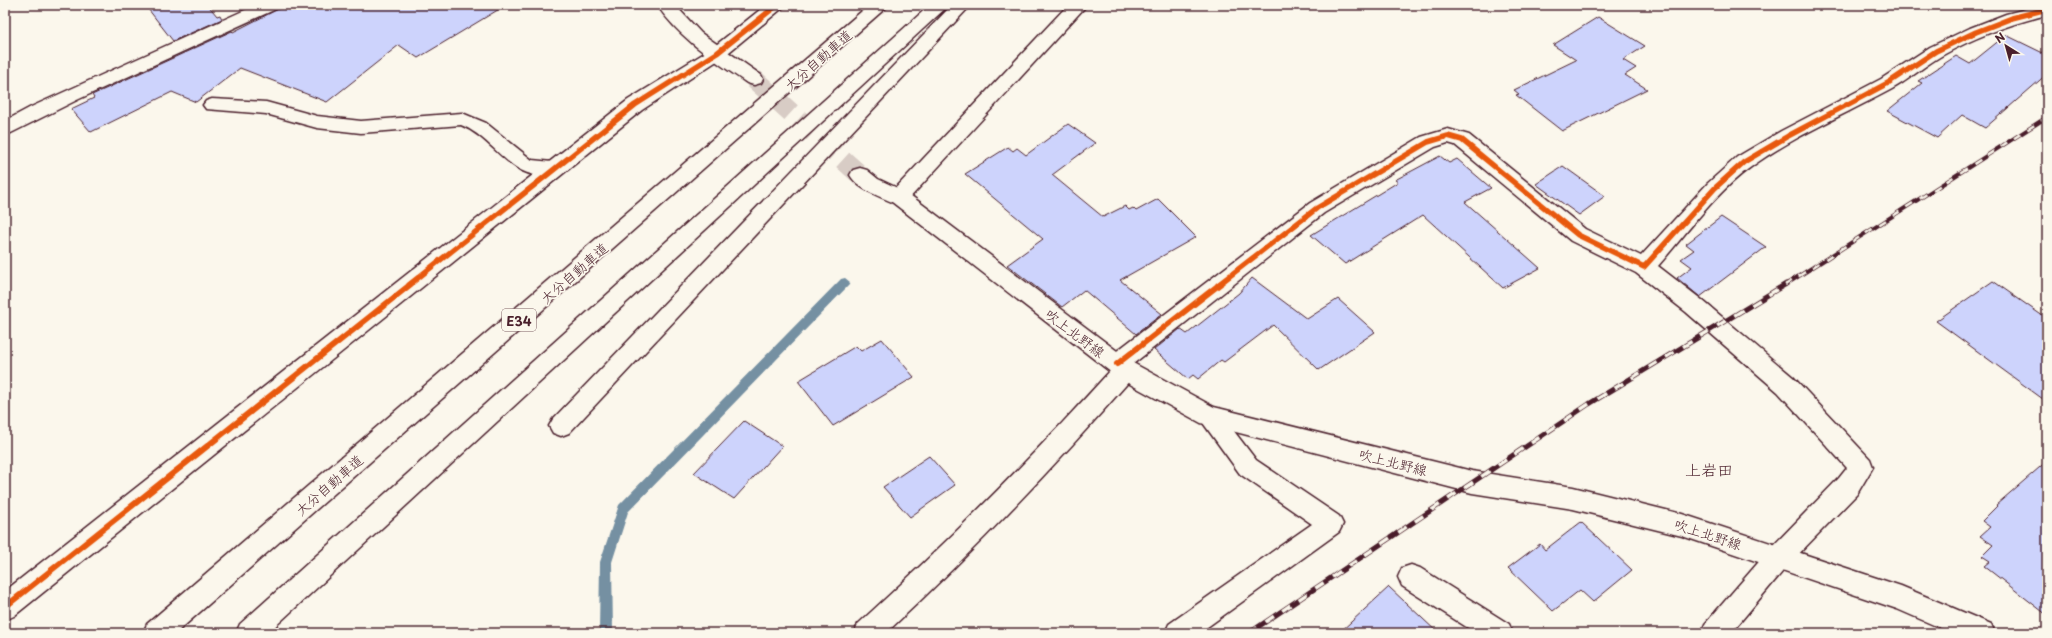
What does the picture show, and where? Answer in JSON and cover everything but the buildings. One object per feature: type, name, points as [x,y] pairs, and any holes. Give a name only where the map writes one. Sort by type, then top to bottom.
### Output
[{"type":"main road","points":[[5,129],[46,106],[220,30],[270,5]]},
{"type":"main road","points":[[666,5],[674,17],[699,40],[754,79]]},
{"type":"main road","points":[[5,606],[635,105],[717,53],[777,5]]},
{"type":"main road","name":"大分自動車道","points":[[156,633],[422,404],[880,5]]},
{"type":"main road","points":[[249,633],[940,5]]},
{"type":"main road","points":[[561,426],[962,5]]},
{"type":"main road","points":[[899,197],[1078,5]]},
{"type":"main road","points":[[1644,267],[1715,188],[1744,162],[1788,136],[1888,83],[1936,51],[1976,32],[2012,18],[2047,9]]},
{"type":"main road","points":[[867,633],[1007,499],[1069,434],[1121,367],[1317,208],[1428,142],[1448,136],[1462,140],[1578,235],[1644,267],[1694,306],[1786,385],[1861,468],[1848,486],[1779,557],[1714,633]]},
{"type":"main road","name":"吹上北野線","points":[[860,175],[871,184],[899,197],[1121,367],[1208,416],[1472,482],[1573,498],[1682,525],[1901,598],[1982,633]]},
{"type":"main road","points":[[1412,577],[1500,633]]},
{"type":"lane","points":[[212,105],[238,105],[266,108],[317,122],[361,127],[462,119],[472,122],[484,130],[526,166],[556,168]]},
{"type":"lane","points":[[1178,633],[1331,524],[1248,467],[1208,416]]},
{"type":"waterway","points":[[606,633],[606,562],[623,509],[845,282]]},
{"type":"tunnel","points":[[754,79],[860,175]]},
{"type":"railway","points":[[1785,285],[2047,117]]},
{"type":"railway","points":[[1249,633],[1589,404],[1786,284]]},
{"type":"cycle path","points":[[5,607],[635,105],[717,53],[777,5]]},
{"type":"cycle path","points":[[1117,364],[1317,208],[1428,142],[1448,136],[1462,140],[1578,235],[1644,267],[1715,188],[1744,162],[1788,136],[1888,83],[1936,51],[1976,32],[2012,18],[2047,9]]},
{"type":"district","name":"上岩田","points":[[1709,469]]}]
